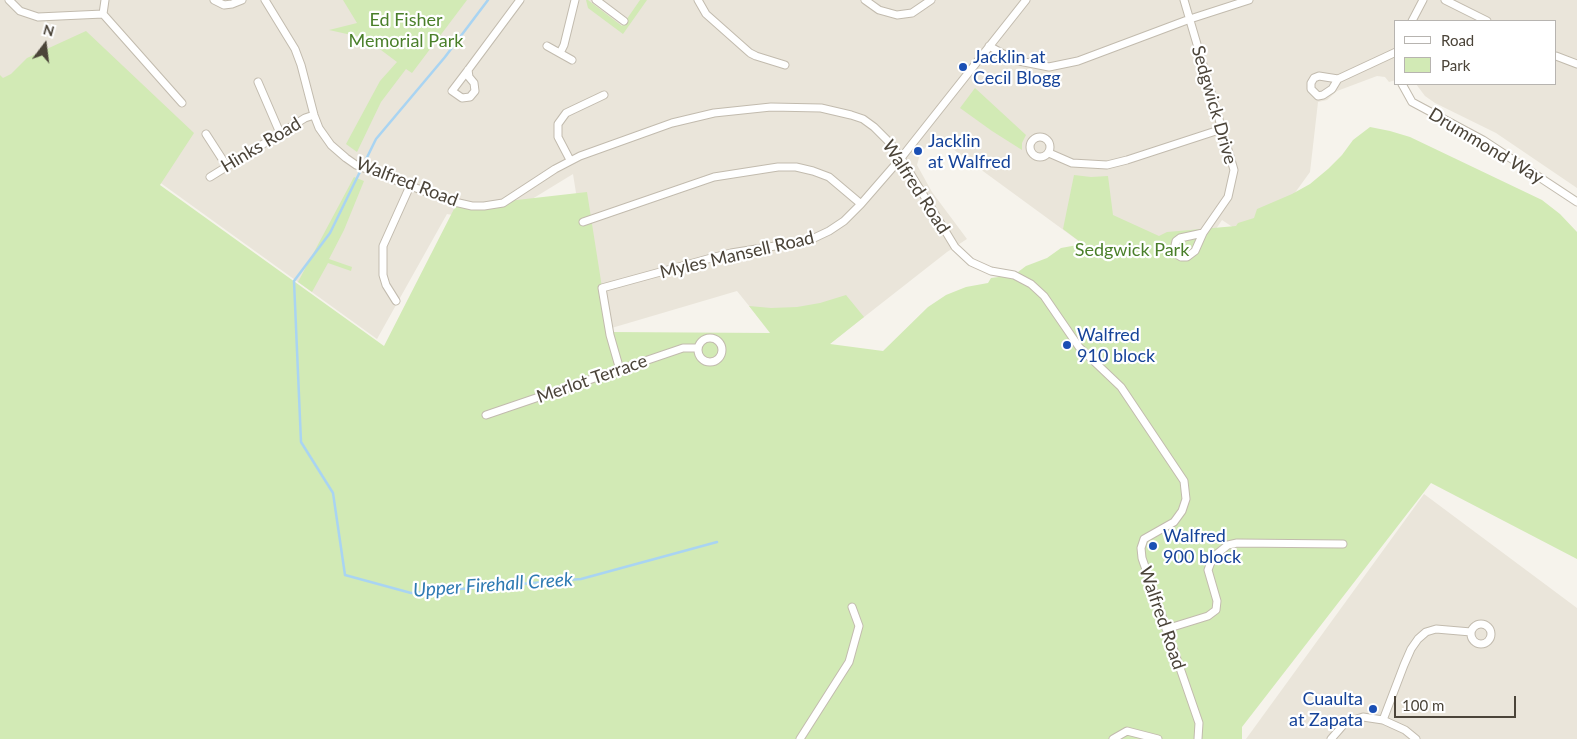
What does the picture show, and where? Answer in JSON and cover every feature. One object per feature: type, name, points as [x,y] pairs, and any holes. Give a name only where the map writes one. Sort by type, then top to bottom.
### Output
[{"type":"street","points":[[9,0],[20,11],[38,18],[103,14]]},
{"type":"street","points":[[105,0],[103,14],[182,103]]},
{"type":"street","points":[[214,0],[224,5],[242,0]]},
{"type":"street","name":"Walfred Road","points":[[265,0],[299,57],[314,115],[324,136],[346,158],[356,165],[410,186],[450,201],[472,206],[494,205],[510,199],[570,160],[696,116],[747,109],[820,108],[851,115],[863,120],[883,135],[901,158],[955,247],[971,262],[991,271],[1014,275],[1031,284],[1044,296],[1079,347],[1122,387],[1184,482],[1186,499],[1182,511],[1174,522],[1144,540],[1141,548],[1142,558],[1199,722],[1198,739]]},
{"type":"street","points":[[468,70],[520,0]]},
{"type":"street","points":[[560,53],[564,45],[575,0]]},
{"type":"street","points":[[596,0],[624,22]]},
{"type":"street","points":[[698,0],[706,14],[750,53],[786,65]]},
{"type":"street","points":[[865,0],[879,10],[897,15],[912,13],[931,0]]},
{"type":"street","name":"Myles Mansell Road","points":[[620,370],[610,335],[602,288],[731,252],[812,239],[844,221],[901,158],[1026,0]]},
{"type":"street","name":"Sedgwick Drive","points":[[1184,0],[1234,170],[1228,197],[1203,233]]},
{"type":"street","points":[[989,46],[1014,60],[1049,67],[1078,61],[1190,19],[1249,0]]},
{"type":"street","points":[[1413,20],[1423,0]]},
{"type":"street","points":[[1445,0],[1484,20]]},
{"type":"street","points":[[547,46],[572,60]]},
{"type":"street","points":[[1338,79],[1394,53]]},
{"type":"street","points":[[1557,56],[1577,64]]},
{"type":"street","points":[[258,82],[280,133]]},
{"type":"street","name":"Drummond Way","points":[[1403,85],[1412,102],[1483,140],[1577,202]]},
{"type":"street","points":[[570,160],[558,136],[558,124],[566,113],[604,95]]},
{"type":"street","name":"Hinks Road","points":[[210,177],[280,133],[314,115]]},
{"type":"street","points":[[1049,153],[1072,163],[1107,165],[1222,129]]},
{"type":"street","points":[[206,134],[226,166]]},
{"type":"street","points":[[583,222],[714,177],[778,167],[796,167],[829,177],[861,204]]},
{"type":"street","points":[[396,301],[386,285],[383,275],[383,246],[410,186]]},
{"type":"street","name":"Merlot Terrace","points":[[486,415],[683,348],[698,348]]},
{"type":"street","points":[[1166,629],[1208,616],[1216,610],[1217,601],[1208,570],[1213,558],[1222,548],[1228,545],[1237,543],[1343,544]]},
{"type":"street","points":[[800,739],[849,662],[859,626],[852,607]]},
{"type":"street","points":[[1383,720],[1404,665],[1418,639],[1426,632],[1436,630],[1471,632]]},
{"type":"street","points":[[1331,739],[1345,723],[1363,717],[1383,720],[1405,730],[1416,739]]},
{"type":"street","points":[[1113,739],[1127,731],[1158,739]]},
{"type":"shaded area","points":[[0,0],[1577,0],[1577,188],[1496,133],[1435,103],[1425,96],[1417,85],[1557,85],[1557,20],[1394,20],[1394,81],[1389,82],[1385,77],[1377,76],[1337,91],[1327,100],[1318,102],[1310,172],[1258,244],[1222,220],[1196,259],[1177,313],[935,136],[920,154],[917,165],[932,192],[967,239],[947,252],[799,368],[737,291],[598,332],[573,174],[519,207],[464,217],[447,214],[377,339],[144,171],[0,92]]},
{"type":"shaded area","points":[[1424,494],[1577,608],[1577,739],[1246,739]]},
{"type":"green space","name":"Ed Fisher Memorial Park","points":[[343,0],[467,0],[412,73],[406,69],[381,102],[357,152],[346,144],[380,81],[397,62],[365,38],[329,30],[357,23]]},
{"type":"green space","points":[[586,0],[622,26],[640,0],[647,0],[623,34],[588,8]]},
{"type":"green space","name":"Sedgwick Park","points":[[86,31],[194,133],[160,185],[384,346],[455,207],[587,192],[609,332],[770,333],[749,306],[771,308],[797,307],[820,303],[846,295],[864,317],[830,344],[883,351],[928,307],[946,295],[966,287],[988,283],[991,278],[1014,275],[1026,266],[1047,258],[1061,248],[1083,244],[1063,229],[1074,175],[1108,176],[1113,215],[1159,236],[1167,232],[1236,226],[1238,223],[1254,218],[1257,209],[1310,184],[1342,155],[1353,140],[1370,127],[1410,137],[1542,200],[1560,214],[1577,232],[1577,559],[1431,483],[1242,727],[1242,739],[0,739],[0,75],[3,78],[11,74],[27,58]]},
{"type":"green space","points":[[975,88],[1026,135],[1022,143],[1022,150],[960,108]]},
{"type":"green space","points":[[354,177],[364,181],[344,230],[329,259],[352,267],[351,271],[328,263],[312,292],[298,282]]},
{"type":"waterway","name":"Upper Firehall Creek","points":[[488,0],[445,57],[376,139],[330,233],[294,281],[301,442],[333,493],[345,575],[411,593],[581,579],[717,542]]},
{"type":"place","name":"Jacklin at Cecil Blogg","points":[[963,67]]},
{"type":"place","name":"Jacklin at Walfred","points":[[918,151]]},
{"type":"place","name":"Walfred 910 block","points":[[1067,345]]},
{"type":"place","name":"Walfred 900 block","points":[[1153,546]]},
{"type":"place","name":"Cuaulta at Zapata","points":[[1373,709]]}]
